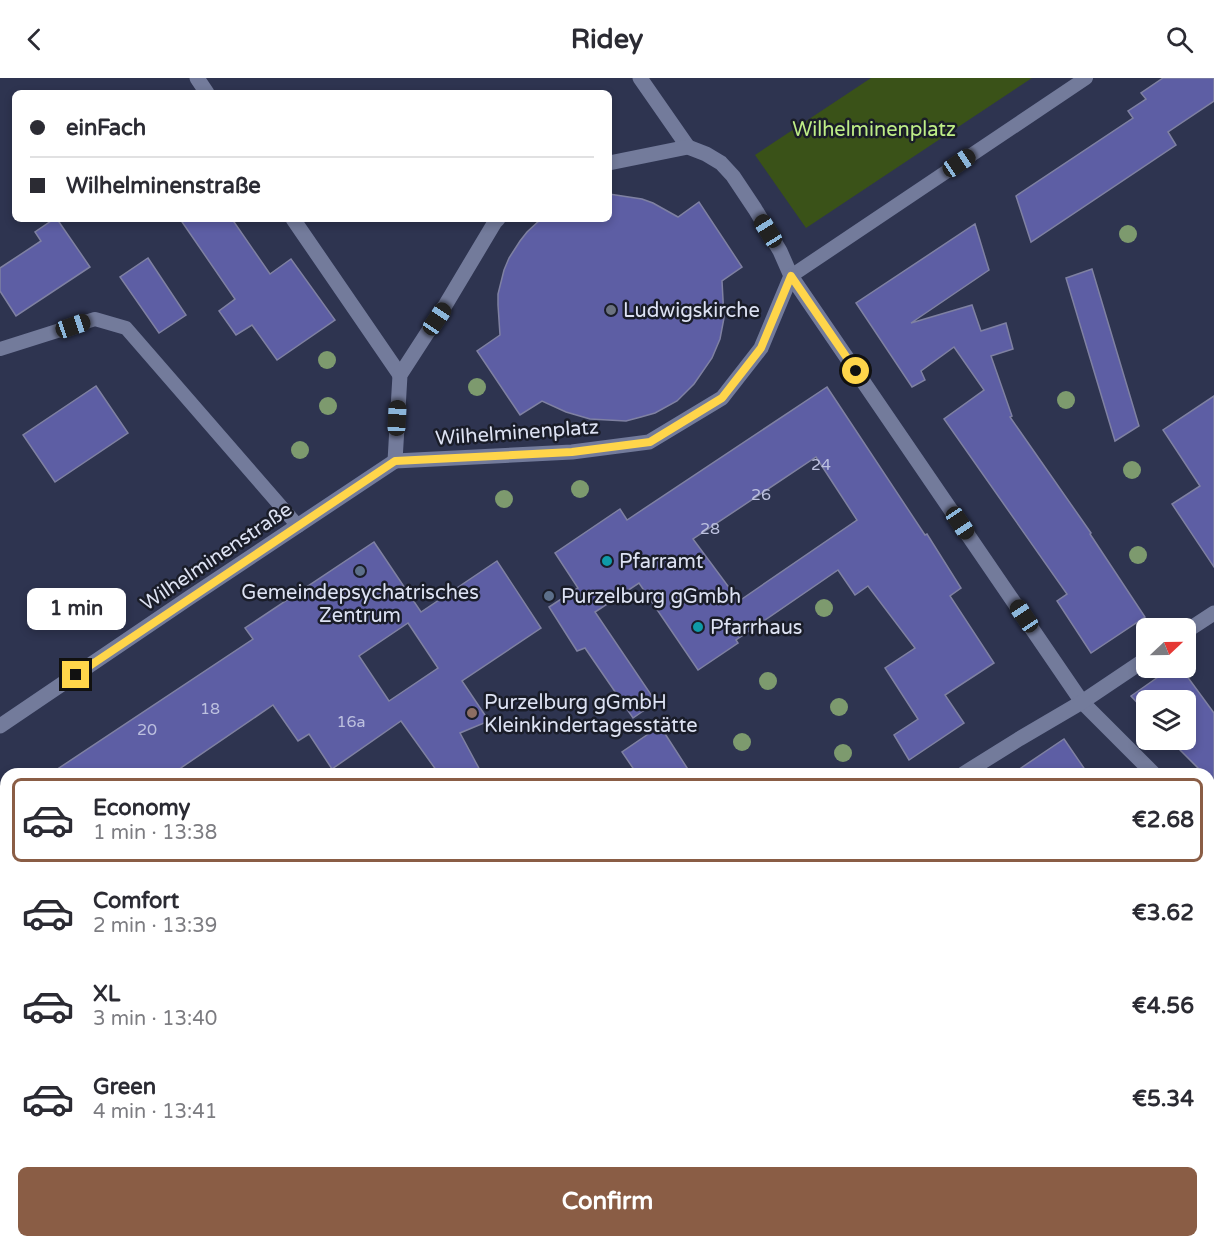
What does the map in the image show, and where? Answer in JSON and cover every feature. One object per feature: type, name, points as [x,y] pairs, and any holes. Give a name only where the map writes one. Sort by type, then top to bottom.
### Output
[{"type":"street","points":[[640,78],[688,147]]},
{"type":"street","points":[[612,163],[688,147],[706,154],[733,176],[780,251],[791,276],[1082,702],[1148,768]]},
{"type":"street","points":[[296,222],[400,375]]},
{"type":"street","points":[[395,461],[400,375],[495,222]]},
{"type":"street","name":"Wilhelminenplatz","points":[[395,461],[572,452],[650,442],[722,398],[761,348],[791,276]]},
{"type":"street","name":"Wilhelminenstraße","points":[[0,726],[395,461]]},
{"type":"street","points":[[1196,625],[1214,613]]},
{"type":"street","points":[[973,768],[1082,702],[1136,666]]},
{"type":"lane","points":[[791,276],[1086,78]]},
{"type":"lane","points":[[0,349],[95,318],[126,328],[298,526]]},
{"type":"green space","name":"Wilhelminenplatz","points":[[871,78],[1032,78],[806,228],[755,155]]},
{"type":"building","points":[[1163,78],[1214,78],[1214,101],[1168,132],[1176,145],[1031,242],[1016,196],[1133,118],[1128,111],[1146,99],[1141,93]]},
{"type":"building","name":"Ludwigskirche","points":[[612,194],[642,199],[678,217],[699,202],[742,267],[722,281],[724,318],[720,339],[712,358],[694,384],[677,401],[655,413],[626,421],[590,419],[566,412],[542,401],[520,415],[477,351],[500,335],[498,294],[504,270],[509,258],[527,232],[538,222],[612,222]]},
{"type":"building","points":[[50,222],[59,222],[90,267],[16,316],[0,291],[0,268],[41,241],[35,232]]},
{"type":"building","points":[[182,222],[234,222],[270,274],[291,259],[335,320],[277,360],[252,325],[236,335],[219,311],[235,299]]},
{"type":"building","points":[[975,224],[989,270],[911,323],[972,305],[981,331],[1006,323],[1013,349],[991,356],[1012,416],[1010,417],[1091,533],[1145,617],[1136,618],[1136,623],[1091,653],[1057,601],[1067,594],[944,419],[984,390],[954,347],[921,371],[925,380],[912,387],[856,303]]},
{"type":"building","points":[[148,258],[186,315],[159,333],[120,277]]},
{"type":"building","points":[[1092,269],[1139,426],[1115,441],[1066,278]]},
{"type":"building","points":[[96,386],[128,433],[55,482],[23,435]]},
{"type":"building","points":[[827,387],[961,588],[950,596],[994,663],[945,695],[964,723],[909,760],[894,735],[918,719],[885,668],[915,648],[868,586],[855,595],[838,570],[736,640],[738,643],[698,670],[639,583],[595,612],[656,702],[633,718],[585,648],[577,651],[549,607],[578,588],[555,553],[620,509],[627,520]],"holes":[[[816,457],[857,520],[739,601],[693,539]]]},
{"type":"building","points":[[1214,396],[1214,567],[1172,504],[1200,486],[1163,430]]},
{"type":"building","points":[[374,542],[421,612],[497,561],[541,628],[462,681],[489,721],[460,733],[479,768],[435,768],[401,721],[331,768],[309,734],[298,741],[273,705],[181,768],[59,768],[253,639],[245,628]],"holes":[[[408,623],[438,668],[389,701],[359,656]]]},
{"type":"building","points":[[1157,678],[1188,678],[1214,713],[1214,768],[1198,768],[1180,750],[1196,750],[1196,690],[1140,690]]},
{"type":"building","points":[[660,726],[687,768],[633,768],[622,752]]},
{"type":"building","points":[[1064,739],[1084,768],[1021,768]]},
{"type":"place","name":"Ludwigskirche","points":[[611,310]]},
{"type":"place","name":"Pfarramt","points":[[607,561]]},
{"type":"place","name":"Gemeindepsychatrisches Zentrum","points":[[360,571]]},
{"type":"place","name":"Purzelburg gGmbh","points":[[549,596]]},
{"type":"place","name":"Pfarrhaus","points":[[698,627]]},
{"type":"place","name":"Purzelburg gGmbH Kleinkindertagesstätte","points":[[472,713]]},
{"type":"route","points":[[76,675],[395,461],[572,452],[650,442],[722,398],[761,348],[791,276],[856,371]]}]
